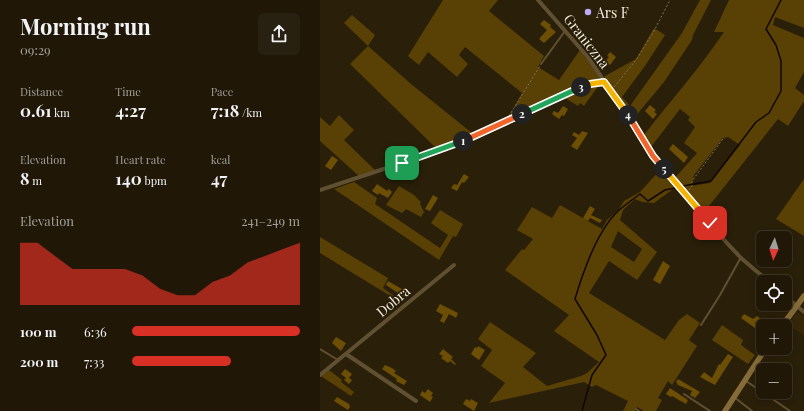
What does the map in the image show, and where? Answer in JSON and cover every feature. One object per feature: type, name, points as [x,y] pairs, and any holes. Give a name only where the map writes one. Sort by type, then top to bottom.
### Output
[{"type":"main road","points":[[787,319],[804,296]]},
{"type":"main road","points":[[725,411],[761,355]]},
{"type":"street","name":"Graniczna","points":[[538,0],[566,30],[587,56],[631,120],[653,156],[685,195],[741,258],[761,275]]},
{"type":"street","points":[[320,190],[478,135],[590,84],[604,82]]},
{"type":"street","name":"Dobra","points":[[320,376],[454,265]]},
{"type":"street","points":[[792,302],[804,312]]},
{"type":"street","points":[[346,354],[416,400]]},
{"type":"lane","points":[[541,64],[566,30]]},
{"type":"lane","points":[[701,325],[720,296],[741,258]]},
{"type":"lane","points":[[320,349],[339,360]]},
{"type":"lane","points":[[745,380],[790,411]]},
{"type":"lane","points":[[684,394],[710,411]]},
{"type":"lane","points":[[734,397],[752,411]]},
{"type":"path","points":[[610,89],[616,85],[636,60],[654,31],[670,0]]},
{"type":"path","points":[[509,120],[508,117],[541,64]]},
{"type":"path","points":[[685,195],[692,186],[692,180],[725,138]]},
{"type":"shaded area","points":[[443,0],[498,0],[489,11],[544,56],[538,67],[559,80],[580,50],[599,76],[599,79],[586,82],[508,118],[522,93],[465,47],[459,55],[468,64],[457,77],[428,52],[419,65],[408,56]]},
{"type":"shaded area","points":[[700,0],[711,0],[693,35],[692,40],[664,82],[634,118],[605,81],[605,76],[636,59],[654,28],[665,35],[645,66],[622,97],[630,106],[682,33]]},
{"type":"shaded area","points":[[729,0],[804,0],[804,28],[775,17],[773,25],[804,38],[804,72],[795,88],[804,95],[804,101],[788,126],[778,119],[705,211],[711,217],[708,218],[674,179],[697,153],[684,143],[695,127],[688,120],[690,117],[680,109],[651,147],[644,135],[724,32],[714,32]],"holes":[[[728,137],[740,145],[710,183],[691,186],[694,175],[723,138]]]},
{"type":"shaded area","points":[[352,15],[375,35],[368,46],[344,23]]},
{"type":"shaded area","points":[[368,46],[411,84],[472,133],[436,148],[350,64]]},
{"type":"shaded area","points":[[599,85],[584,106],[580,103],[578,106],[565,98],[590,86]]},
{"type":"shaded area","points":[[339,115],[354,130],[344,140],[376,171],[359,176],[320,141],[320,117],[330,126]]},
{"type":"shaded area","points":[[661,169],[666,175],[665,177],[668,178],[676,187],[654,203],[642,202],[635,199],[623,210],[620,220],[657,252],[637,280],[609,261],[589,293],[665,340],[679,320],[687,314],[700,323],[689,340],[697,346],[672,385],[668,381],[658,398],[662,400],[656,411],[644,411],[637,407],[635,411],[623,411],[628,401],[596,385],[592,387],[584,382],[489,403],[505,383],[481,366],[492,350],[478,339],[490,322],[536,353],[523,367],[547,386],[581,376],[587,373],[599,362],[554,331],[569,315],[505,270],[522,249],[524,250],[533,239],[517,230],[532,207],[552,218],[560,205],[602,229],[607,220],[619,209],[624,201],[640,192]],"holes":[[[618,231],[642,249],[634,262],[611,247]]]},
{"type":"shaded area","points":[[804,179],[804,236],[776,219]]},
{"type":"shaded area","points":[[354,182],[377,198],[375,204],[440,248],[448,235],[431,223],[440,210],[463,224],[456,237],[453,236],[439,260],[334,189]]},
{"type":"shaded area","points":[[399,186],[414,195],[421,202],[420,204],[424,212],[421,217],[406,209],[402,213],[386,205]]},
{"type":"shaded area","points":[[320,237],[388,278],[383,288],[393,295],[392,297],[320,253]]},
{"type":"shaded area","points":[[797,312],[804,316],[804,335],[792,328],[792,319]]},
{"type":"shaded area","points":[[722,325],[743,340],[741,345],[755,355],[748,364],[712,340]]},
{"type":"shaded area","points":[[329,370],[354,392],[351,396],[321,376]]},
{"type":"building","points":[[544,20],[551,25],[550,27],[556,32],[544,43],[539,39],[547,30],[540,24]]},
{"type":"building","points":[[610,52],[616,57],[610,65],[609,64],[602,71],[599,68],[609,57],[607,56]]},
{"type":"building","points":[[650,105],[656,110],[654,112],[657,114],[653,119],[645,111]]},
{"type":"building","points":[[563,106],[568,109],[564,116],[562,115],[559,119],[552,114],[554,111],[558,113]]},
{"type":"building","points":[[582,131],[588,133],[577,150],[571,146],[577,138],[572,135],[574,132],[579,135]]},
{"type":"building","points":[[673,144],[688,157],[684,163],[669,149]]},
{"type":"building","points":[[332,156],[338,160],[331,170],[325,166]]},
{"type":"building","points":[[464,174],[469,177],[464,183],[462,182],[457,191],[451,188],[454,184],[457,185]]},
{"type":"building","points":[[377,184],[387,191],[389,189],[392,192],[388,198],[379,193],[378,195],[372,191]]},
{"type":"building","points":[[433,195],[438,198],[430,211],[425,209]]},
{"type":"building","points":[[590,206],[595,209],[591,215],[602,220],[600,223],[590,218],[588,221],[583,218]]},
{"type":"building","points":[[663,261],[670,266],[660,284],[653,280]]},
{"type":"building","points":[[388,281],[407,292],[404,297],[386,285]]},
{"type":"building","points":[[440,304],[458,313],[456,318],[449,314],[444,323],[440,321],[443,315],[436,311]]},
{"type":"building","points":[[744,314],[753,319],[757,316],[761,319],[756,319],[755,328],[741,318]]},
{"type":"building","points":[[336,337],[346,343],[341,351],[332,343]]},
{"type":"building","points":[[478,346],[485,350],[479,360],[471,354],[475,347],[477,348]]},
{"type":"building","points":[[443,349],[453,357],[451,359],[456,364],[455,365],[450,361],[448,363],[441,358],[443,356],[439,354]]},
{"type":"building","points":[[728,354],[733,357],[715,385],[700,377],[704,372],[712,378],[719,364],[720,365]]},
{"type":"building","points":[[385,365],[392,368],[396,371],[394,373],[407,381],[404,385],[396,381],[397,379],[382,369]]},
{"type":"building","points":[[345,369],[352,374],[349,378],[352,380],[349,384],[344,380],[346,378],[341,374]]},
{"type":"building","points":[[678,379],[700,392],[695,398],[690,395],[692,391],[678,385],[676,382]]},
{"type":"building","points":[[670,388],[688,400],[686,404],[666,394]]},
{"type":"building","points":[[428,389],[433,393],[431,396],[433,397],[430,402],[420,395],[422,391],[425,393]]},
{"type":"building","points":[[337,397],[349,404],[350,407],[348,410],[334,401]]},
{"type":"building","points":[[466,399],[470,401],[471,399],[478,403],[474,411],[463,404]]},
{"type":"waterway","points":[[683,186],[711,181],[756,122],[769,113],[781,91],[781,61],[776,45],[766,29],[781,0]]},
{"type":"waterway","points":[[582,411],[592,375],[606,355],[597,335],[575,299],[592,252],[610,219],[629,202],[640,194],[648,201],[665,190],[675,188]]},
{"type":"place","name":"Ars F","points":[[588,12]]},
{"type":"route","points":[[402,163],[478,135],[575,90],[590,84],[604,82],[631,120],[653,156],[710,223]]}]
